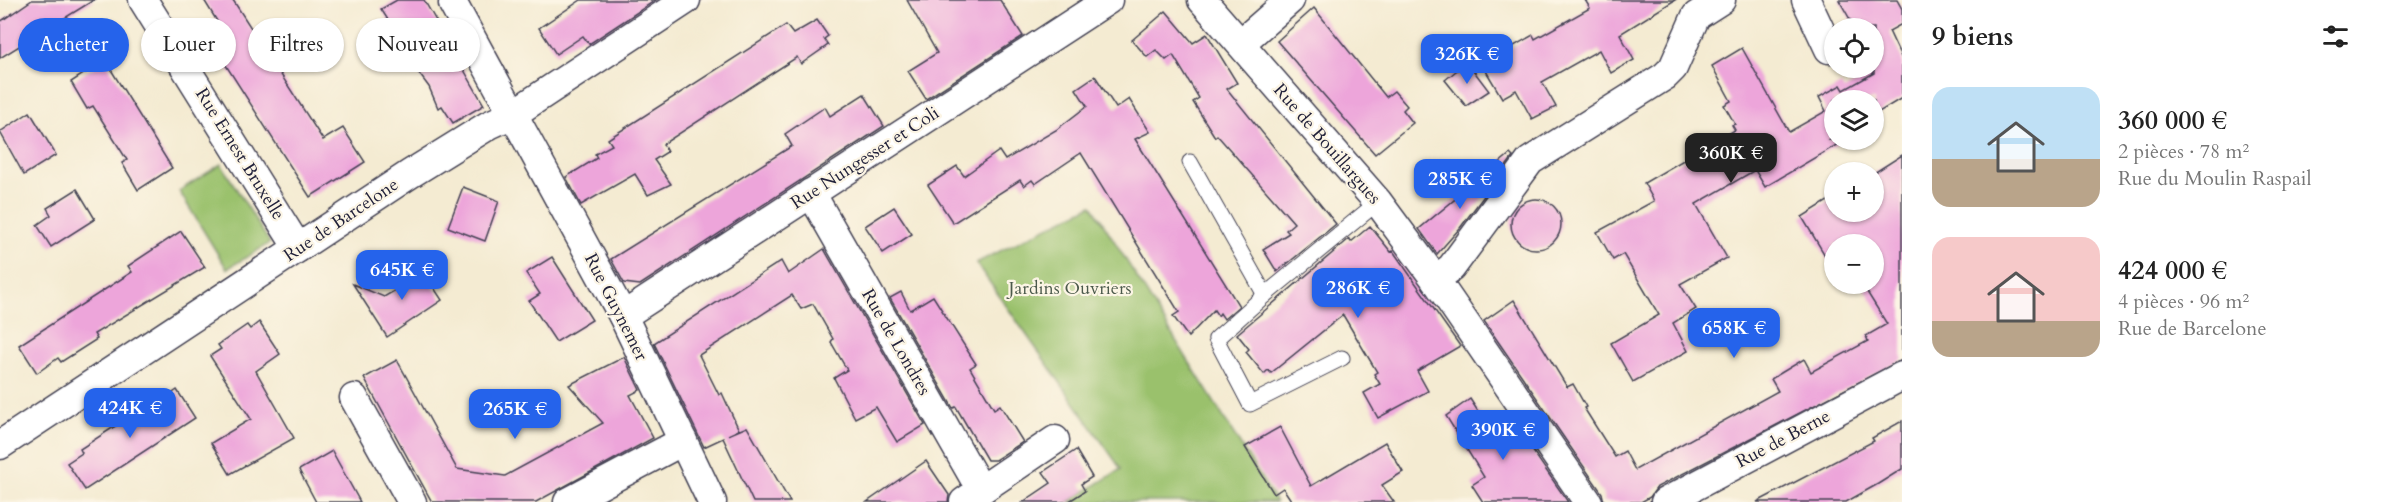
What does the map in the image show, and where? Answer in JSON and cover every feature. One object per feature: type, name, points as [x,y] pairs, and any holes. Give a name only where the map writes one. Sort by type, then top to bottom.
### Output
[{"type":"street","name":"Rue Ernest Bruxelle","points":[[143,0],[298,248]]},
{"type":"street","name":"Rue de Barcelone","points":[[0,444],[298,248],[489,125],[513,114],[686,0]]},
{"type":"street","name":"Rue Nungesser et Coli","points":[[623,316],[1108,0]]},
{"type":"street","name":"Rue de Bouillargues","points":[[1202,0],[1241,42],[1378,202],[1435,279],[1588,502]]},
{"type":"street","points":[[1241,42],[1290,0]]},
{"type":"street","points":[[1435,279],[1451,268],[1530,160],[1665,76],[1673,68],[1696,16],[1721,0]]},
{"type":"street","points":[[1806,0],[1824,38]]},
{"type":"street","name":"Rue Guynemer","points":[[453,4],[623,316],[712,502]]},
{"type":"street","name":"Rue de Londres","points":[[811,193],[972,496],[1055,440]]},
{"type":"street","name":"Rue de Berne","points":[[1665,502],[1902,376]]},
{"type":"street","points":[[354,398],[412,502]]},
{"type":"street","points":[[568,502],[683,441]]},
{"type":"lane","points":[[1190,162],[1265,295]]},
{"type":"lane","points":[[1342,358],[1250,404],[1216,339],[1265,295],[1378,202]]},
{"type":"green space","points":[[221,164],[270,243],[227,269],[179,191]]},
{"type":"green space","name":"Jardins Ouvriers","points":[[1092,205],[1276,502],[1068,502],[1121,469],[976,263]]},
{"type":"building","points":[[32,0],[94,0],[65,18],[18,18],[18,47],[0,58],[0,22]]},
{"type":"building","points":[[204,0],[233,0],[248,23],[248,72],[279,72],[323,140],[343,128],[365,162],[310,197],[230,72],[236,72],[236,18],[215,18]]},
{"type":"building","points":[[397,0],[424,0],[434,18],[387,18],[381,9]]},
{"type":"building","points":[[581,0],[656,0],[589,44],[583,36],[556,54],[539,28]]},
{"type":"building","points":[[907,0],[1000,0],[1023,36],[926,99],[908,71],[937,53]]},
{"type":"building","points":[[1585,0],[1675,0],[1620,34],[1634,60],[1611,73],[1599,50],[1542,82],[1556,107],[1532,119],[1516,90],[1502,98],[1486,71],[1511,57],[1507,50],[1533,35],[1535,39],[1590,8]]},
{"type":"building","points":[[1839,0],[1897,0],[1902,9],[1902,24],[1889,31],[1902,59],[1902,98],[1884,109],[1884,90],[1844,90],[1865,78],[1884,78],[1884,18],[1849,18]]},
{"type":"building","points":[[1314,8],[1386,97],[1394,91],[1407,106],[1403,110],[1413,123],[1375,154],[1277,41]]},
{"type":"building","points":[[1166,11],[1193,43],[1207,34],[1237,83],[1227,89],[1336,224],[1277,272],[1263,249],[1289,233],[1286,230],[1294,223],[1217,135],[1215,137],[1193,102],[1199,98],[1173,55],[1166,60],[1156,50],[1147,57],[1132,40]]},
{"type":"building","points":[[817,20],[828,36],[824,39],[828,45],[801,64],[797,57],[663,144],[667,152],[654,160],[671,184],[648,195],[635,174],[581,205],[566,177],[597,158],[595,154],[612,145],[608,139],[786,25],[793,34]]},
{"type":"building","points":[[1742,48],[1789,132],[1824,112],[1824,150],[1828,150],[1765,187],[1755,170],[1696,204],[1727,258],[1680,284],[1696,309],[1673,323],[1688,351],[1633,382],[1611,343],[1659,315],[1623,254],[1613,260],[1597,232],[1654,201],[1644,183],[1735,130],[1732,125],[1735,124],[1724,105],[1731,101],[1712,66]]},
{"type":"building","points":[[1467,62],[1489,91],[1466,106],[1445,80]]},
{"type":"building","points":[[86,72],[112,72],[172,168],[138,190],[122,163],[127,160],[93,106],[87,109],[71,82]]},
{"type":"building","points":[[418,72],[465,72],[484,105],[453,123],[442,106],[438,108],[429,87]]},
{"type":"building","points":[[1095,76],[1116,108],[1129,99],[1150,132],[1135,139],[1239,306],[1224,319],[1214,310],[1188,337],[1173,316],[1179,312],[1081,153],[1035,184],[1032,180],[1024,186],[1020,180],[953,223],[928,185],[957,166],[964,176],[999,151],[1005,160],[1056,130],[1087,106],[1076,89]]},
{"type":"building","points":[[1841,85],[1844,90],[1832,90]]},
{"type":"building","points":[[864,94],[884,126],[640,285],[624,283],[611,259],[792,146],[785,134],[825,107],[830,116]]},
{"type":"building","points":[[1824,94],[1824,107],[1819,97]]},
{"type":"building","points":[[30,112],[56,155],[24,175],[0,132]]},
{"type":"building","points":[[1510,154],[1513,157],[1460,228],[1437,254],[1419,229]]},
{"type":"building","points":[[1902,155],[1902,360],[1657,487],[1650,497],[1641,502],[1604,502],[1602,493],[1484,321],[1514,300],[1567,387],[1573,384],[1586,407],[1584,408],[1615,457],[1625,451],[1635,470],[1778,391],[1771,379],[1804,359],[1811,372],[1868,341],[1866,336],[1887,324],[1868,294],[1884,294],[1884,234],[1824,234],[1824,254],[1802,217],[1824,203],[1824,222],[1884,222],[1884,167]]},
{"type":"building","points":[[463,187],[499,201],[485,241],[448,227]]},
{"type":"building","points":[[77,189],[95,219],[51,247],[37,225],[51,215],[47,208]]},
{"type":"building","points":[[1531,199],[1541,199],[1554,206],[1561,219],[1561,229],[1554,242],[1541,249],[1531,249],[1522,245],[1515,238],[1511,229],[1511,219],[1515,210],[1522,203]]},
{"type":"building","points":[[894,207],[912,234],[883,253],[865,226]]},
{"type":"building","points":[[1370,226],[1391,252],[1393,251],[1460,346],[1417,371],[1428,391],[1378,418],[1364,393],[1380,384],[1374,374],[1377,372],[1343,315],[1271,373],[1268,370],[1264,374],[1246,352],[1249,349],[1237,334],[1349,239],[1351,242]]},
{"type":"building","points":[[181,231],[205,267],[94,334],[97,339],[61,362],[58,358],[37,373],[19,345],[132,272],[128,266]]},
{"type":"building","points":[[824,249],[925,425],[897,442],[876,407],[855,418],[834,378],[847,370],[831,342],[833,339],[813,304],[801,309],[792,295],[699,355],[719,395],[722,393],[739,430],[728,435],[747,427],[790,502],[753,502],[723,438],[704,447],[654,343],[781,261],[788,274]]},
{"type":"building","points":[[411,253],[442,300],[387,337],[353,284],[384,297],[406,284]]},
{"type":"building","points":[[552,257],[592,320],[556,342],[529,301],[540,294],[526,273]]},
{"type":"building","points":[[901,292],[910,310],[933,296],[976,364],[970,368],[994,409],[1000,405],[1023,442],[995,460],[987,460],[956,407],[953,408],[890,298]]},
{"type":"building","points":[[259,322],[280,354],[256,371],[294,438],[230,474],[211,443],[251,419],[210,356],[221,349],[218,345],[247,325],[250,329]]},
{"type":"building","points":[[624,357],[640,390],[630,395],[653,438],[536,502],[432,502],[364,378],[397,360],[457,469],[505,476],[603,423],[569,385]]},
{"type":"building","points":[[177,390],[195,418],[85,490],[67,463],[82,453],[80,449],[160,397],[163,400]]},
{"type":"building","points":[[1470,399],[1492,433],[1512,421],[1568,502],[1483,502],[1472,485],[1484,477],[1446,416]]},
{"type":"building","points":[[1902,421],[1902,469],[1846,502],[1757,502],[1874,441],[1872,438]]},
{"type":"building","points":[[1280,427],[1311,486],[1385,442],[1403,472],[1382,485],[1394,502],[1287,502],[1291,500],[1283,488],[1274,494],[1245,447]]},
{"type":"building","points":[[1076,450],[1092,477],[1081,484],[1085,491],[1068,502],[1023,502],[1051,483],[1043,472]]},
{"type":"building","points":[[332,451],[360,502],[316,502],[299,470]]},
{"type":"building","points":[[926,461],[949,495],[948,502],[867,502]]}]
